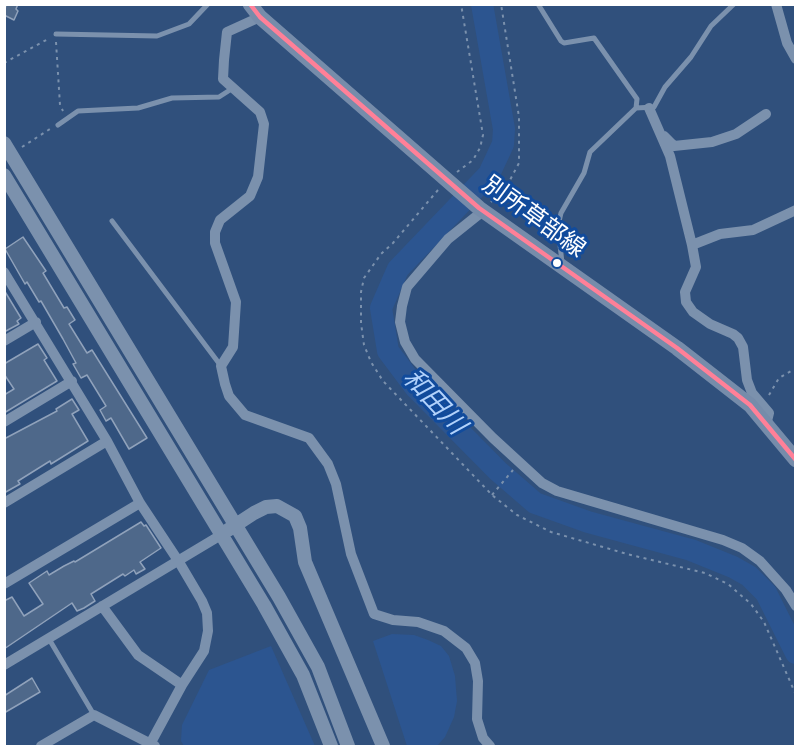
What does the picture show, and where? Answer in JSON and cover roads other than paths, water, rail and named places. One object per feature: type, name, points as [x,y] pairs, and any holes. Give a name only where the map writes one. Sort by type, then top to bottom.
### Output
[{"type":"main road","name":"別所草部線","points":[[255,11],[481,209],[677,348],[750,405],[795,460]]},
{"type":"street","points":[[776,4],[787,43],[795,59]]},
{"type":"street","points":[[255,11],[227,32],[223,79],[260,112],[264,124],[258,177],[250,196],[220,220],[215,232],[215,243],[236,302],[233,347],[221,366],[229,396],[245,415],[309,438],[328,464],[336,484],[351,554],[374,614],[393,620],[417,622],[444,631],[466,648],[475,663],[478,681],[477,719],[483,738],[490,747]]},
{"type":"street","points":[[649,108],[675,174],[692,245],[696,267],[685,292],[686,302],[693,312],[738,339],[743,347],[747,380],[752,393],[769,413],[766,425]]},
{"type":"street","points":[[659,132],[674,146],[712,142],[736,134],[766,114]]},
{"type":"street","points":[[8,148],[279,597],[318,667],[348,747]]},
{"type":"street","points":[[4,175],[264,605],[303,675],[331,747]]},
{"type":"street","points":[[481,209],[448,240],[407,287],[400,322],[405,342],[415,359],[519,464],[542,483],[556,492],[723,540],[742,548],[760,561],[786,590],[795,606]]},
{"type":"street","points":[[692,245],[720,234],[753,230],[795,210]]},
{"type":"street","points":[[4,272],[72,381],[140,503],[179,562],[207,613],[208,631],[204,651],[182,685],[152,746],[94,715],[43,746]]},
{"type":"street","points":[[4,341],[36,322]]},
{"type":"street","points":[[4,422],[72,381]]},
{"type":"street","points":[[4,503],[107,441]]},
{"type":"street","points":[[4,584],[140,503]]},
{"type":"street","points":[[4,665],[179,562],[266,507],[277,506],[296,516],[305,562],[383,747]]},
{"type":"street","points":[[102,606],[138,655],[182,685]]},
{"type":"lane","points":[[56,34],[157,36],[189,24],[208,4]]},
{"type":"lane","points":[[538,4],[564,43],[594,38],[637,99],[636,108],[590,152],[584,173],[561,213],[558,226],[562,268]]},
{"type":"lane","points":[[636,108],[654,107],[665,87],[691,57],[711,26],[734,4]]},
{"type":"lane","points":[[58,125],[78,111],[138,108],[172,98],[219,97],[233,88]]},
{"type":"lane","points":[[112,221],[221,366]]},
{"type":"lane","points":[[48,639],[94,715]]},
{"type":"water","points":[[392,634],[414,635],[428,640],[441,646],[449,656],[455,676],[457,701],[454,717],[445,737],[437,746],[407,746],[373,641]]},
{"type":"water","points":[[271,646],[315,746],[184,746],[181,741],[182,725],[209,670]]},
{"type":"waterway","name":"和田川","points":[[482,4],[504,129],[503,144],[489,174],[398,269],[381,308],[388,351],[415,387],[498,471],[535,503],[588,522],[691,550],[749,576],[766,593],[796,653]]}]
